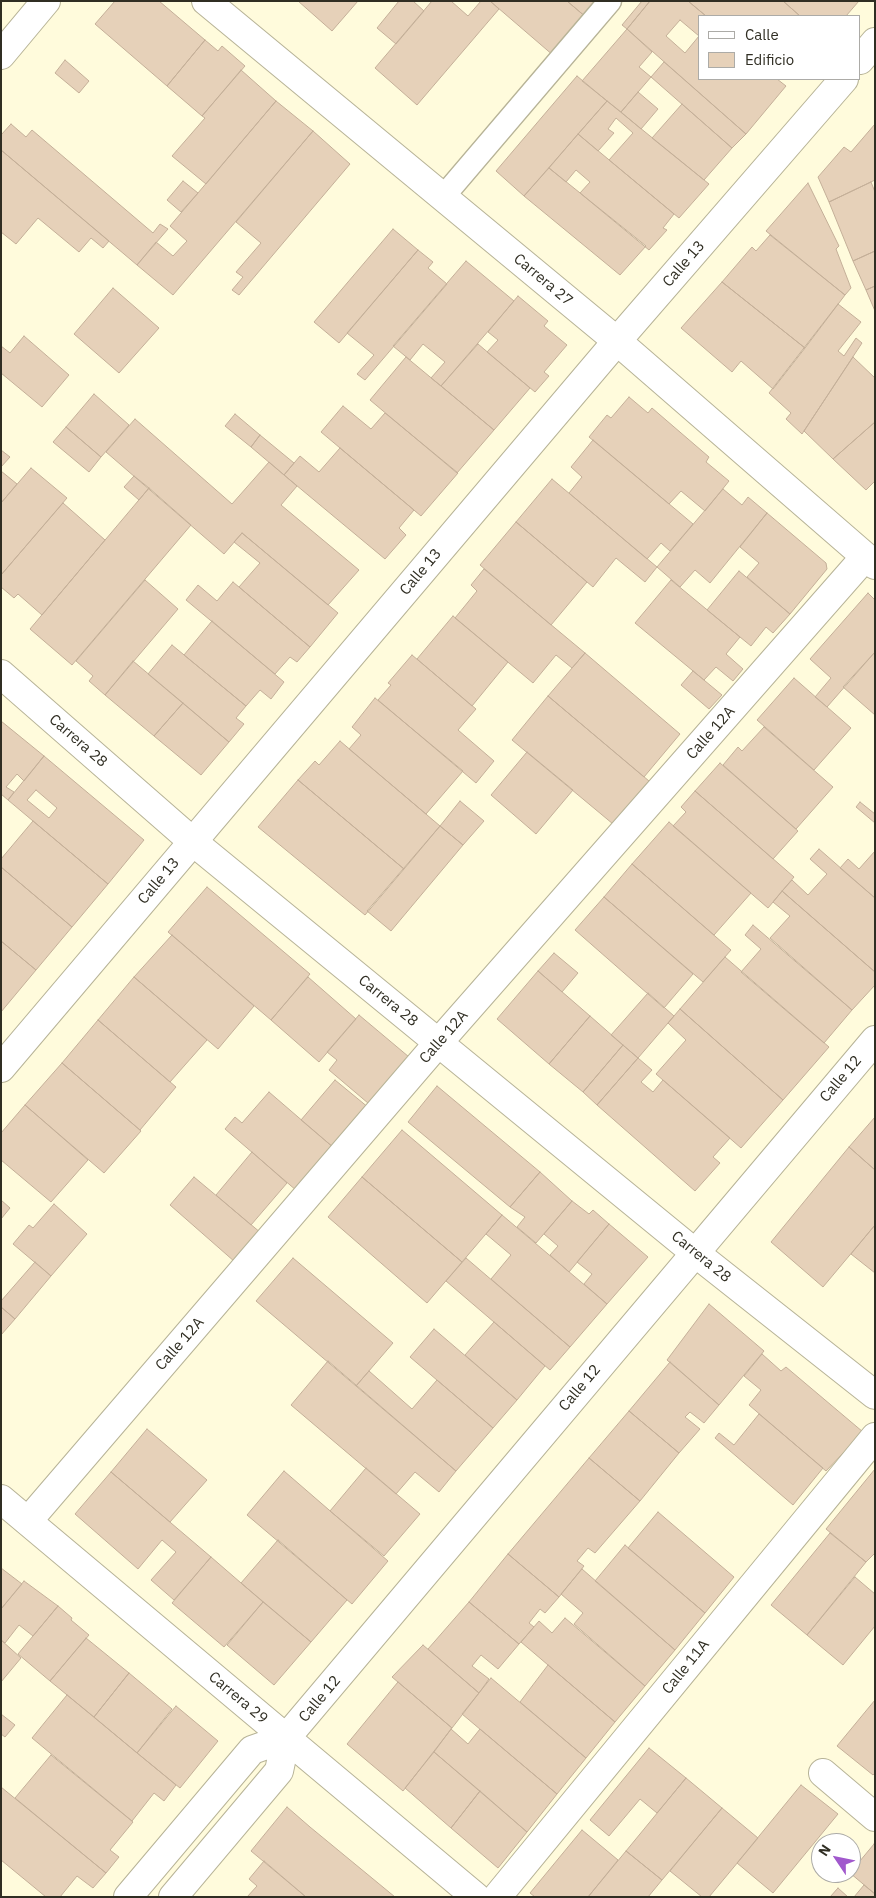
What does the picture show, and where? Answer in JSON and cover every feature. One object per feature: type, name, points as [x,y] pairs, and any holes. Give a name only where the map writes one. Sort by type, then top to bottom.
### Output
[{"type":"street","points":[[1,55],[46,1]]},
{"type":"street","name":"Carrera 27","points":[[206,1],[617,341],[870,561]]},
{"type":"street","points":[[861,59],[875,42]]},
{"type":"street","name":"Calle 13","points":[[1,1068],[617,341],[843,80]]},
{"type":"street","name":"Calle 12A","points":[[28,1521],[439,1042],[870,561]]},
{"type":"street","name":"Carrera 28","points":[[1,674],[192,841],[694,1252],[875,1395]]},
{"type":"street","name":"Calle 12","points":[[173,1897],[279,1771],[286,1738],[694,1252],[875,1040]]},
{"type":"street","name":"Calle 11A","points":[[496,1897],[875,1437]]},
{"type":"street","name":"Carrera 29","points":[[1,1499],[476,1897]]},
{"type":"street","points":[[128,1897],[252,1750],[286,1738]]},
{"type":"street","points":[[823,1773],[875,1817]]},
{"type":"lane","points":[[443,197],[610,1]]},
{"type":"building","points":[[115,1],[159,1],[205,40],[167,86],[95,24]]},
{"type":"building","points":[[298,1],[358,1],[332,31]]},
{"type":"building","points":[[399,1],[413,1],[424,11],[396,44],[377,28]]},
{"type":"building","points":[[432,1],[451,1],[468,16],[481,1],[490,1],[499,9],[417,105],[375,68]]},
{"type":"building","points":[[490,1],[567,1],[587,18],[554,56]]},
{"type":"building","points":[[567,1],[602,1],[587,18]]},
{"type":"building","points":[[642,1],[650,1],[627,29],[622,25]]},
{"type":"building","points":[[650,1],[688,1],[705,15],[698,15],[698,35],[680,20],[666,36],[685,53],[698,37],[698,80],[778,80],[786,86],[746,134],[627,29]]},
{"type":"building","points":[[688,1],[783,1],[799,15],[705,15]]},
{"type":"building","points":[[783,1],[859,1],[847,15],[799,15]]},
{"type":"building","points":[[627,29],[652,52],[639,67],[651,77],[621,112],[582,81]]},
{"type":"building","points":[[205,40],[218,51],[222,46],[245,66],[202,116],[167,86]]},
{"type":"building","points":[[65,60],[89,81],[79,93],[55,73]]},
{"type":"building","points":[[664,62],[746,134],[732,148],[651,77]]},
{"type":"building","points":[[241,70],[276,101],[206,184],[172,156],[205,118],[202,116]]},
{"type":"building","points":[[577,76],[607,101],[524,196],[496,171]]},
{"type":"building","points":[[638,92],[658,109],[641,129],[621,112]]},
{"type":"building","points":[[276,101],[313,131],[173,295],[137,265],[156,242],[173,256],[187,241],[170,226]]},
{"type":"building","points":[[607,101],[709,184],[679,218],[609,160],[633,133],[616,118],[608,129],[614,133],[598,151],[578,134]]},
{"type":"building","points":[[682,104],[732,148],[704,180],[652,138]]},
{"type":"building","points":[[11,124],[26,137],[32,130],[153,233],[160,224],[168,229],[137,265],[1,150],[1,135]]},
{"type":"building","points":[[875,124],[875,180],[829,202],[818,177],[844,147],[851,152]]},
{"type":"building","points":[[313,131],[350,164],[239,295],[232,290],[243,277],[236,272],[261,243],[236,222]]},
{"type":"building","points":[[578,134],[674,214],[663,228],[667,230],[649,250],[580,193],[590,182],[576,170],[566,182],[549,168]]},
{"type":"building","points":[[1,150],[109,241],[103,248],[91,238],[79,252],[38,218],[16,244],[1,232]]},
{"type":"building","points":[[549,168],[646,246],[620,275],[524,196]]},
{"type":"building","points":[[183,181],[198,193],[181,212],[167,200]]},
{"type":"building","points":[[871,182],[875,192],[875,251],[853,261],[829,202]]},
{"type":"building","points":[[808,183],[839,246],[836,249],[851,288],[845,295],[766,231]]},
{"type":"building","points":[[393,229],[418,250],[339,343],[314,322]]},
{"type":"building","points":[[770,235],[845,295],[805,348],[722,282],[752,247],[756,251]]},
{"type":"building","points":[[418,250],[433,262],[428,268],[447,284],[365,380],[357,374],[374,355],[347,333]]},
{"type":"building","points":[[875,251],[875,286],[866,290],[853,261]]},
{"type":"building","points":[[466,261],[514,301],[441,386],[431,378],[445,362],[423,344],[410,360],[393,346]]},
{"type":"building","points":[[722,282],[805,348],[773,389],[741,361],[732,372],[681,328]]},
{"type":"building","points":[[875,286],[875,311],[866,290]]},
{"type":"building","points":[[113,288],[159,328],[119,373],[74,334]]},
{"type":"building","points":[[518,296],[548,321],[544,326],[567,345],[544,372],[549,376],[535,392],[487,352],[498,340],[488,332]]},
{"type":"building","points":[[838,304],[861,322],[838,351],[844,356],[856,338],[862,343],[802,434],[786,419],[791,413],[769,393]]},
{"type":"building","points":[[24,336],[69,375],[42,407],[1,373],[1,346],[10,353]]},
{"type":"building","points":[[478,344],[530,388],[494,430],[441,386]]},
{"type":"building","points":[[406,357],[494,430],[457,473],[370,400]]},
{"type":"building","points":[[853,357],[875,378],[875,422],[833,459],[804,431]]},
{"type":"building","points":[[94,394],[129,425],[101,457],[66,427]]},
{"type":"building","points":[[629,397],[648,413],[652,408],[709,457],[706,462],[729,481],[705,511],[681,491],[669,504],[589,437],[607,415],[611,418]]},
{"type":"building","points":[[343,406],[371,429],[385,413],[458,473],[421,516],[321,432]]},
{"type":"building","points":[[235,414],[260,435],[251,447],[225,426]]},
{"type":"building","points":[[135,419],[232,504],[269,462],[297,486],[281,505],[359,570],[328,605],[242,533],[224,554],[106,452]]},
{"type":"building","points":[[875,422],[875,481],[866,490],[833,459]]},
{"type":"building","points":[[66,427],[101,457],[89,472],[53,442]]},
{"type":"building","points":[[260,435],[294,463],[284,475],[251,447]]},
{"type":"building","points":[[593,440],[693,524],[670,551],[661,543],[647,559],[569,493],[582,477],[571,467]]},
{"type":"building","points":[[340,448],[414,510],[399,528],[406,535],[385,559],[284,475],[300,456],[319,472]]},
{"type":"building","points":[[1,450],[10,457],[1,467]]},
{"type":"building","points":[[31,468],[67,498],[1,575],[1,503]]},
{"type":"building","points":[[1,471],[17,484],[1,503]]},
{"type":"building","points":[[134,476],[149,488],[139,500],[124,487]]},
{"type":"building","points":[[552,479],[657,567],[645,582],[616,558],[593,587],[516,522]]},
{"type":"building","points":[[149,488],[191,525],[72,665],[30,629]]},
{"type":"building","points":[[723,489],[742,505],[748,497],[767,513],[710,583],[695,570],[680,587],[657,567]]},
{"type":"building","points":[[63,503],[105,540],[42,615],[18,594],[14,598],[1,587],[1,575]]},
{"type":"building","points":[[767,513],[826,563],[827,569],[790,614],[747,577],[759,563],[740,547]]},
{"type":"building","points":[[516,522],[587,582],[551,625],[480,565]]},
{"type":"building","points":[[242,533],[338,613],[310,647],[239,587],[260,563],[234,542]]},
{"type":"building","points":[[484,569],[585,653],[572,668],[556,655],[533,683],[455,618],[477,591],[471,585]]},
{"type":"building","points":[[739,571],[790,614],[773,633],[766,627],[751,646],[707,610]]},
{"type":"building","points":[[145,580],[178,609],[105,695],[89,681],[93,676],[76,661]]},
{"type":"building","points":[[671,580],[740,637],[726,654],[743,669],[733,681],[716,667],[704,680],[635,623]]},
{"type":"building","points":[[233,582],[310,647],[297,662],[290,657],[275,674],[186,600],[198,585],[217,601]]},
{"type":"building","points":[[868,593],[875,600],[875,652],[827,707],[815,697],[831,678],[810,659]]},
{"type":"building","points":[[453,616],[508,662],[472,706],[417,659]]},
{"type":"building","points":[[212,621],[284,682],[271,699],[260,690],[246,706],[184,655]]},
{"type":"building","points":[[172,645],[246,706],[236,718],[244,724],[229,742],[148,674]]},
{"type":"building","points":[[875,652],[875,715],[843,687]]},
{"type":"building","points":[[585,653],[680,734],[644,777],[548,696]]},
{"type":"building","points":[[412,655],[476,709],[458,730],[494,761],[476,783],[378,700],[391,685],[388,683]]},
{"type":"building","points":[[133,661],[183,703],[154,736],[105,695]]},
{"type":"building","points":[[693,671],[722,695],[709,709],[681,685]]},
{"type":"building","points":[[794,678],[851,728],[814,770],[757,720]]},
{"type":"building","points":[[548,696],[649,781],[637,795],[639,797],[613,824],[512,740]]},
{"type":"building","points":[[375,698],[463,771],[426,814],[349,749],[361,735],[352,727]]},
{"type":"building","points":[[183,703],[229,742],[201,775],[154,736]]},
{"type":"building","points":[[1,721],[44,756],[24,781],[17,774],[6,787],[14,792],[8,800],[1,794]]},
{"type":"building","points":[[764,727],[833,787],[796,829],[723,765],[738,747],[742,751]]},
{"type":"building","points":[[340,741],[440,826],[404,869],[298,780],[315,761],[319,765]]},
{"type":"building","points":[[527,752],[573,790],[536,834],[491,795]]},
{"type":"building","points":[[44,756],[144,840],[108,884],[8,800]],"holes":[[[36,790],[57,808],[49,818],[27,800]]]},
{"type":"building","points":[[720,763],[798,831],[773,859],[695,791]]},
{"type":"building","points":[[298,780],[404,869],[365,915],[258,827]]},
{"type":"building","points":[[695,791],[794,877],[768,908],[673,826],[686,812],[681,807]]},
{"type":"building","points":[[460,801],[484,821],[463,845],[440,826]]},
{"type":"building","points":[[860,802],[875,814],[875,823],[856,807]]},
{"type":"building","points":[[33,821],[108,884],[72,927],[1,867],[1,859]]},
{"type":"building","points":[[669,822],[751,893],[714,935],[632,864]]},
{"type":"building","points":[[440,826],[463,845],[391,931],[367,911]]},
{"type":"building","points":[[819,849],[875,898],[875,972],[782,891],[792,880],[808,895],[827,874],[810,859]]},
{"type":"building","points":[[875,851],[875,898],[840,868],[848,859],[859,869]]},
{"type":"building","points":[[632,864],[731,950],[703,982],[604,897]]},
{"type":"building","points":[[1,867],[72,927],[36,970],[1,941]]},
{"type":"building","points":[[207,887],[310,974],[271,1020],[168,932]]},
{"type":"building","points":[[782,891],[875,972],[875,985],[852,1010],[770,938],[790,916],[773,902]]},
{"type":"building","points":[[604,897],[693,974],[664,1008],[575,930]]},
{"type":"building","points":[[753,925],[852,1010],[824,1043],[741,972],[761,949],[745,935]]},
{"type":"building","points":[[172,935],[254,1006],[218,1049],[134,977]]},
{"type":"building","points":[[1,941],[36,970],[1,1012]]},
{"type":"building","points":[[554,953],[578,973],[562,992],[538,971]]},
{"type":"building","points":[[725,957],[829,1047],[783,1100],[680,1009]]},
{"type":"building","points":[[538,971],[590,1016],[549,1064],[497,1019]]},
{"type":"building","points":[[134,977],[207,1040],[170,1082],[98,1020]]},
{"type":"building","points":[[308,977],[356,1019],[319,1062],[271,1020]]},
{"type":"building","points":[[648,993],[674,1016],[638,1058],[611,1035]]},
{"type":"building","points":[[680,1009],[783,1100],[741,1148],[656,1074],[686,1040],[668,1023]]},
{"type":"building","points":[[359,1015],[415,1062],[375,1109],[329,1070],[337,1060],[327,1052]]},
{"type":"building","points":[[590,1016],[623,1045],[583,1092],[549,1064]]},
{"type":"building","points":[[98,1020],[176,1087],[140,1130],[62,1063]]},
{"type":"building","points":[[623,1045],[638,1058],[597,1105],[583,1092]]},
{"type":"building","points":[[638,1058],[652,1070],[641,1082],[653,1092],[663,1080],[730,1138],[713,1157],[720,1163],[695,1191],[597,1105]]},
{"type":"building","points":[[62,1063],[141,1131],[104,1173],[25,1105]]},
{"type":"building","points":[[335,1080],[369,1108],[334,1148],[301,1120]]},
{"type":"building","points":[[437,1086],[540,1172],[510,1207],[408,1122]]},
{"type":"building","points":[[269,1092],[334,1148],[297,1191],[225,1129],[235,1117],[242,1123]]},
{"type":"building","points":[[25,1105],[88,1160],[51,1202],[1,1160],[1,1133]]},
{"type":"building","points":[[875,1117],[875,1170],[849,1147]]},
{"type":"building","points":[[402,1130],[502,1215],[462,1262],[362,1177]]},
{"type":"building","points":[[849,1147],[875,1170],[875,1225],[823,1287],[771,1242]]},
{"type":"building","points":[[252,1152],[287,1183],[251,1225],[216,1195]]},
{"type":"building","points":[[540,1172],[572,1201],[536,1243],[517,1227],[525,1217],[510,1207]]},
{"type":"building","points":[[194,1177],[261,1233],[235,1262],[170,1205]]},
{"type":"building","points":[[362,1177],[462,1262],[427,1303],[328,1217]]},
{"type":"building","points":[[1,1200],[10,1208],[1,1219]]},
{"type":"building","points":[[572,1201],[589,1214],[593,1210],[609,1224],[569,1272],[550,1255],[558,1246],[544,1234]]},
{"type":"building","points":[[54,1204],[87,1234],[51,1276],[13,1244],[29,1225],[33,1228]]},
{"type":"building","points":[[502,1215],[607,1304],[570,1347],[491,1279],[511,1255],[486,1234]]},
{"type":"building","points":[[609,1224],[648,1257],[607,1304],[584,1284],[592,1274],[577,1262]]},
{"type":"building","points":[[875,1225],[875,1273],[851,1254]]},
{"type":"building","points":[[293,1258],[393,1343],[356,1386],[256,1301]]},
{"type":"building","points":[[466,1258],[570,1347],[550,1370],[446,1281]]},
{"type":"building","points":[[35,1262],[51,1276],[15,1319],[1,1307],[1,1301]]},
{"type":"building","points":[[709,1304],[764,1351],[719,1405],[667,1360]]},
{"type":"building","points":[[1,1307],[15,1319],[1,1335]]},
{"type":"building","points":[[494,1322],[545,1366],[517,1400],[465,1355]]},
{"type":"building","points":[[434,1329],[517,1400],[493,1428],[410,1357]]},
{"type":"building","points":[[762,1354],[781,1371],[786,1367],[863,1432],[826,1471],[749,1405],[761,1390],[744,1376]]},
{"type":"building","points":[[328,1361],[456,1471],[439,1492],[415,1472],[396,1494],[291,1405]]},
{"type":"building","points":[[670,1362],[719,1405],[704,1423],[690,1412],[685,1417],[700,1429],[679,1453],[629,1411]]},
{"type":"building","points":[[369,1371],[412,1409],[437,1380],[493,1428],[456,1471],[356,1386]]},
{"type":"building","points":[[629,1411],[679,1453],[640,1501],[589,1458]]},
{"type":"building","points":[[759,1414],[823,1468],[793,1505],[715,1438],[719,1433],[734,1445]]},
{"type":"building","points":[[147,1429],[207,1480],[170,1522],[111,1472]]},
{"type":"building","points":[[589,1458],[640,1501],[595,1553],[588,1548],[577,1561],[584,1566],[559,1597],[508,1554]]},
{"type":"building","points":[[366,1468],[420,1514],[384,1556],[330,1511]]},
{"type":"building","points":[[875,1469],[875,1553],[866,1562],[826,1529]]},
{"type":"building","points":[[284,1471],[388,1561],[352,1604],[247,1515]]},
{"type":"building","points":[[111,1472],[211,1557],[174,1600],[151,1580],[176,1552],[162,1540],[138,1569],[75,1514]]},
{"type":"building","points":[[658,1512],[734,1577],[705,1613],[628,1548]]},
{"type":"building","points":[[830,1533],[866,1562],[807,1635],[771,1605]]},
{"type":"building","points":[[278,1540],[347,1600],[311,1642],[241,1583]]},
{"type":"building","points":[[625,1545],[705,1613],[675,1650],[595,1581]]},
{"type":"building","points":[[508,1554],[559,1597],[545,1613],[540,1609],[529,1623],[534,1627],[519,1644],[469,1602]]},
{"type":"building","points":[[211,1557],[263,1602],[224,1647],[172,1603]]},
{"type":"building","points":[[1,1568],[22,1584],[1,1609]]},
{"type":"building","points":[[582,1569],[675,1650],[645,1686],[574,1624],[583,1613],[561,1594]]},
{"type":"building","points":[[855,1577],[875,1594],[875,1626],[843,1665],[807,1635]]},
{"type":"building","points":[[24,1581],[58,1606],[33,1636],[19,1625],[5,1643],[1,1640],[1,1609]]},
{"type":"building","points":[[263,1602],[311,1642],[274,1685],[227,1645]]},
{"type":"building","points":[[469,1602],[519,1644],[498,1669],[481,1655],[472,1666],[489,1679],[479,1693],[428,1649]]},
{"type":"building","points":[[58,1606],[89,1635],[50,1681],[18,1654]]},
{"type":"building","points":[[565,1618],[645,1686],[615,1722],[521,1642],[539,1621],[552,1633]]},
{"type":"building","points":[[86,1638],[129,1673],[94,1717],[50,1681]]},
{"type":"building","points":[[1,1640],[21,1658],[1,1682]]},
{"type":"building","points":[[423,1645],[479,1693],[452,1728],[392,1677]]},
{"type":"building","points":[[548,1665],[615,1722],[586,1758],[520,1702]]},
{"type":"building","points":[[129,1673],[172,1709],[137,1753],[94,1717]]},
{"type":"building","points":[[491,1678],[586,1758],[557,1794],[462,1714]]},
{"type":"building","points":[[398,1682],[452,1728],[403,1791],[347,1744]]},
{"type":"building","points":[[67,1695],[176,1785],[164,1801],[154,1793],[132,1821],[32,1738]]},
{"type":"building","points":[[875,1700],[875,1773],[873,1775],[837,1746]]},
{"type":"building","points":[[176,1706],[218,1741],[180,1788],[137,1753]]},
{"type":"building","points":[[1,1714],[15,1725],[5,1737],[1,1734]]},
{"type":"building","points":[[451,1729],[468,1744],[480,1729],[557,1794],[527,1832],[434,1752]]},
{"type":"building","points":[[649,1748],[686,1778],[657,1813],[640,1799],[609,1836],[590,1820]]},
{"type":"building","points":[[434,1752],[480,1791],[451,1828],[405,1788]]},
{"type":"building","points":[[51,1755],[133,1822],[110,1850],[119,1857],[106,1873],[15,1798]]},
{"type":"building","points":[[686,1778],[722,1808],[662,1880],[626,1851]]},
{"type":"building","points":[[801,1785],[838,1814],[822,1833],[811,1833],[811,1847],[773,1893],[737,1863]]},
{"type":"building","points":[[1,1787],[106,1873],[93,1888],[77,1876],[60,1897],[46,1897],[1,1860]]},
{"type":"building","points":[[480,1791],[527,1832],[498,1868],[451,1828]]},
{"type":"building","points":[[287,1807],[395,1897],[306,1897],[251,1851]]},
{"type":"building","points":[[722,1808],[758,1838],[709,1897],[702,1897],[670,1871]]},
{"type":"building","points":[[582,1830],[618,1860],[588,1897],[535,1897],[530,1893]]},
{"type":"building","points":[[874,1844],[875,1894],[861,1882],[861,1860]]},
{"type":"building","points":[[626,1851],[662,1880],[648,1897],[588,1897]]},
{"type":"building","points":[[264,1861],[306,1897],[247,1897],[257,1886],[249,1879]]},
{"type":"building","points":[[864,1885],[875,1894],[875,1897],[854,1897]]},
{"type":"building","points":[[838,1888],[848,1897],[830,1897]]}]
